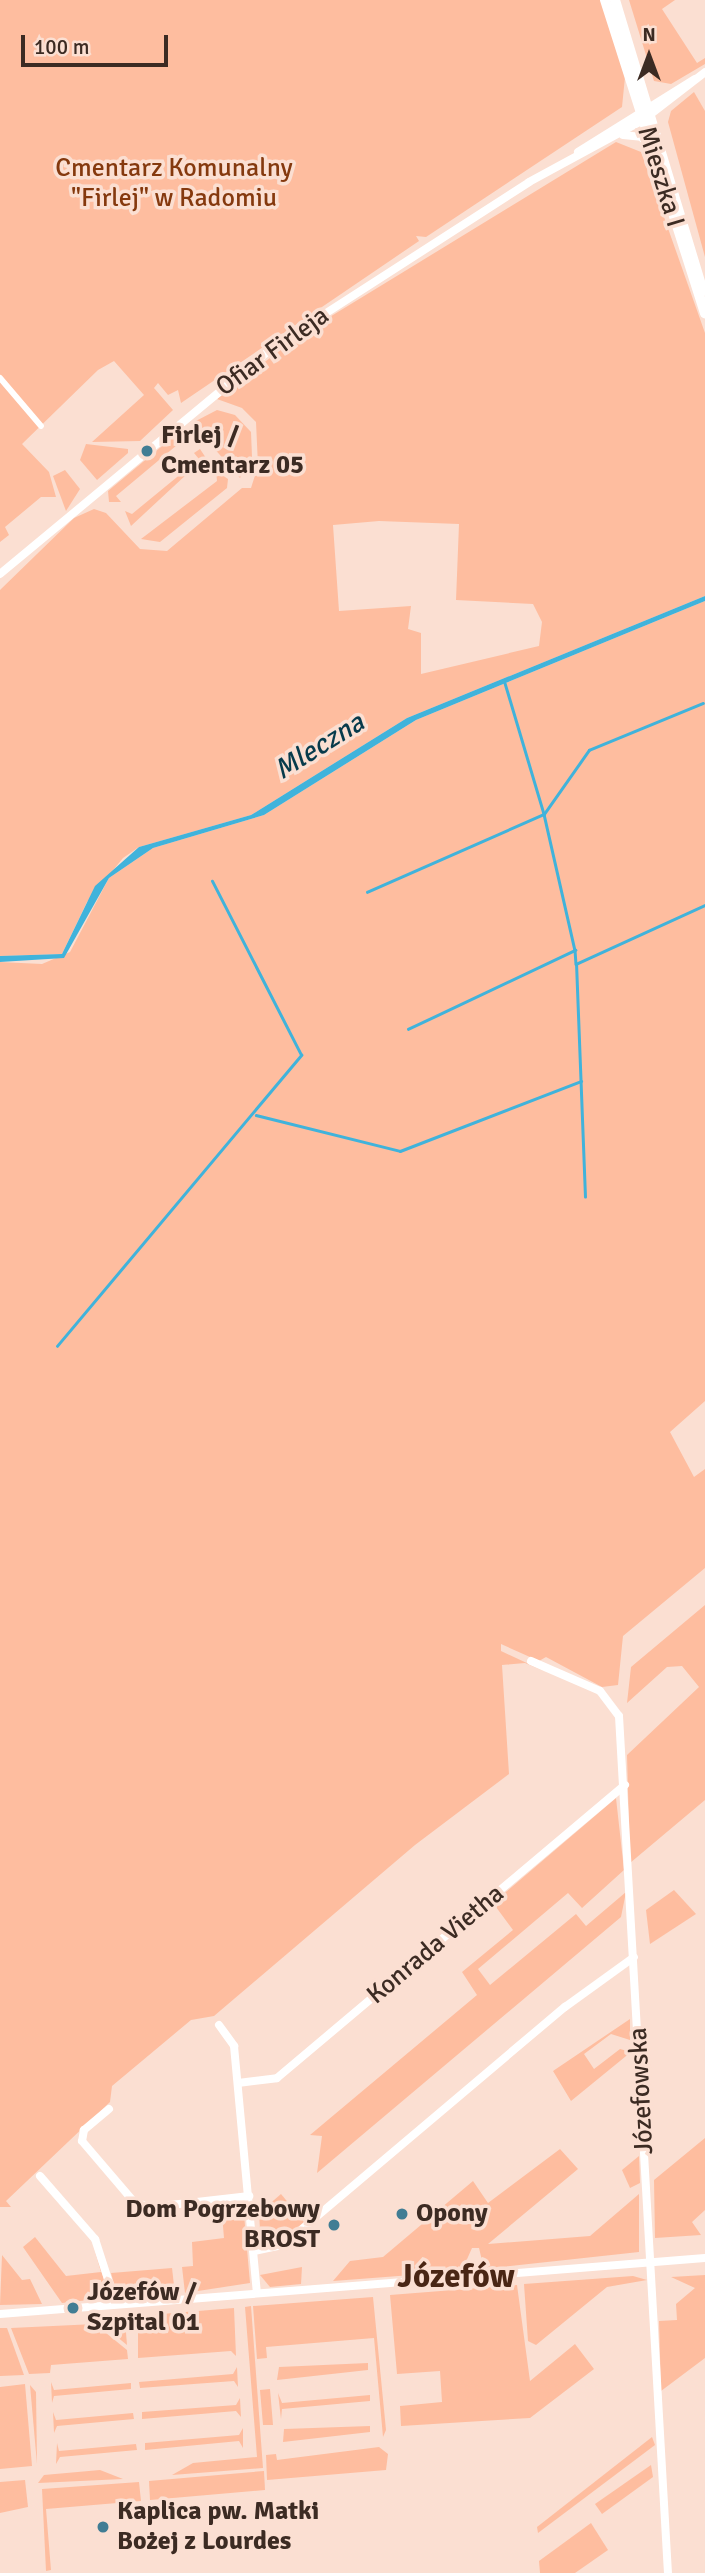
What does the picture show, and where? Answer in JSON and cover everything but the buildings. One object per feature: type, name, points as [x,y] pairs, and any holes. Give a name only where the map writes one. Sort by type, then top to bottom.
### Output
[{"type":"street","name":"Mieszka I","points":[[605,0],[705,299]]},
{"type":"street","points":[[615,0],[635,67],[645,113]]},
{"type":"street","name":"Ofiar Firleja","points":[[0,574],[275,346],[702,75]]},
{"type":"street","name":"Mieszka I","points":[[645,113],[652,149],[705,313]]},
{"type":"street","name":"Ofiar Firleja","points":[[568,160],[617,137],[645,113]]},
{"type":"street","points":[[617,137],[635,135],[652,149]]},
{"type":"street","points":[[0,378],[41,426]]},
{"type":"street","name":"Józefowska","points":[[531,1661],[600,1690],[612,1702],[625,1785],[668,2573]]},
{"type":"street","name":"Konrada Vietha","points":[[238,2083],[277,2078],[625,1785]]},
{"type":"street","points":[[254,2251],[283,2245],[565,2007],[634,1957]]},
{"type":"street","points":[[219,2025],[234,2046],[257,2293]]},
{"type":"street","points":[[109,2109],[84,2130],[82,2141],[135,2203],[153,2207],[248,2196]]},
{"type":"street","points":[[40,2176],[96,2239],[116,2304]]},
{"type":"street","points":[[0,2314],[705,2257]]},
{"type":"green space","name":"Cmentarz Komunalny \"Firlej\" w Radomiu","points":[[0,0],[601,0],[625,77],[622,107],[426,237],[416,236],[419,241],[181,403],[178,390],[168,395],[158,383],[154,388],[173,410],[140,441],[92,442],[144,395],[114,361],[98,370],[22,444],[49,472],[56,497],[41,497],[5,527],[9,535],[0,542]]},
{"type":"green space","points":[[629,0],[675,0],[662,9],[697,63],[705,58],[705,64],[671,84],[654,81]]},
{"type":"green space","points":[[694,92],[705,111],[705,257],[668,122],[671,111]]},
{"type":"green space","points":[[616,142],[641,152],[705,333],[705,596],[407,718],[251,815],[139,847],[123,858],[87,902],[62,954],[0,956],[0,590],[74,518],[94,509],[106,513],[140,549],[167,551],[242,488],[251,488],[258,466],[256,422],[242,408],[217,399],[297,337]],"holes":[[[379,521],[459,524],[456,600],[533,604],[542,622],[539,646],[421,674],[421,633],[408,629],[411,606],[339,611],[333,525]]]},
{"type":"green space","points":[[217,410],[235,415],[251,432],[252,457],[240,478],[192,423]]},
{"type":"green space","points":[[188,430],[194,439],[188,446],[183,440],[116,496],[121,502],[109,502],[108,491],[179,432]]},
{"type":"green space","points":[[86,444],[128,449],[128,453],[97,480],[80,460]]},
{"type":"green space","points":[[200,449],[210,464],[201,461],[131,526],[125,511],[132,514],[199,459],[194,453]]},
{"type":"green space","points":[[65,470],[80,489],[66,511],[53,476]]},
{"type":"green space","points":[[216,471],[228,479],[227,488],[160,542],[141,539],[217,481]]},
{"type":"green space","points":[[705,601],[705,1401],[670,1432],[694,1477],[705,1469],[705,1568],[623,1636],[618,1685],[602,1687],[546,1657],[539,1661],[501,1644],[501,1651],[544,1671],[525,1663],[502,1665],[509,1774],[415,1845],[214,2016],[191,2020],[112,2086],[110,2102],[6,2201],[11,2207],[0,2207],[0,962],[42,964],[70,952],[109,878],[153,848],[264,815],[416,720]]},
{"type":"green space","points":[[705,1605],[705,1800],[630,1863],[627,1755],[699,1687],[682,1666],[667,1667],[627,1703],[631,1667]]},
{"type":"green space","points":[[616,1798],[624,1870],[582,1908],[568,1893],[478,1969],[490,1985],[576,1914],[586,1926],[626,1892],[621,1917],[317,2173],[322,2136],[310,2135],[477,1995],[462,1972],[513,1930],[493,1903]]},
{"type":"green space","points":[[674,1890],[696,1914],[650,1944],[646,1910]]},
{"type":"green space","points":[[630,2019],[630,2040],[611,2034],[584,2054],[594,2069],[620,2049],[631,2052],[571,2101],[553,2071]]},
{"type":"green space","points":[[705,2138],[705,2210],[692,2222],[701,2235],[655,2238],[654,2180]]},
{"type":"green space","points":[[560,2149],[578,2169],[488,2244],[590,2236],[639,2194],[639,2252],[484,2269],[479,2248],[472,2248],[464,2266],[451,2272],[333,2281],[350,2261],[383,2257],[473,2181],[488,2203]]},
{"type":"green space","points":[[639,2156],[640,2183],[630,2188],[622,2170]]},
{"type":"green space","points":[[281,2194],[305,2223],[280,2243],[261,2246],[259,2213]]},
{"type":"green space","points":[[221,2203],[243,2203],[250,2283],[185,2293],[182,2267],[193,2266],[192,2242],[224,2238]]},
{"type":"green space","points":[[35,2237],[66,2276],[101,2272],[93,2245],[109,2295],[107,2298],[62,2303],[23,2247]]},
{"type":"green space","points":[[2,2255],[22,2280],[30,2279],[42,2304],[0,2305]]},
{"type":"green space","points":[[302,2267],[301,2284],[270,2287],[260,2275]]},
{"type":"green space","points":[[172,2268],[175,2294],[117,2294],[111,2273]]},
{"type":"green space","points":[[705,2275],[705,2358],[661,2391],[659,2321],[677,2320],[676,2304],[695,2288],[671,2277]]},
{"type":"green space","points":[[633,2276],[647,2280],[607,2287],[536,2345],[528,2341],[524,2284]]},
{"type":"green space","points":[[517,2285],[530,2381],[575,2344],[594,2369],[530,2418],[401,2426],[400,2406],[442,2402],[440,2371],[397,2374],[390,2295]]},
{"type":"green space","points":[[373,2297],[386,2430],[383,2437],[374,2338],[266,2347],[267,2358],[257,2359],[253,2306]]},
{"type":"green space","points":[[251,2306],[263,2468],[172,2475],[193,2463],[257,2457],[245,2307]]},
{"type":"green space","points":[[234,2308],[236,2356],[231,2351],[138,2358],[138,2316]]},
{"type":"green space","points":[[125,2320],[127,2345],[100,2323],[117,2322]]},
{"type":"green space","points":[[95,2324],[127,2350],[128,2359],[51,2365],[50,2373],[29,2374],[11,2328]]},
{"type":"green space","points":[[0,2328],[7,2328],[24,2375],[0,2376]]},
{"type":"green space","points":[[368,2363],[368,2370],[277,2380],[279,2367]]},
{"type":"green space","points":[[237,2367],[238,2387],[234,2381],[140,2388],[139,2382],[233,2374]]},
{"type":"green space","points":[[51,2382],[54,2390],[131,2383],[131,2389],[54,2396],[52,2403]]},
{"type":"green space","points":[[25,2384],[32,2466],[0,2469],[0,2387]]},
{"type":"green space","points":[[30,2385],[36,2392],[37,2464]]},
{"type":"green space","points":[[270,2389],[273,2425],[263,2425],[260,2390]]},
{"type":"green space","points":[[278,2393],[282,2403],[370,2395],[370,2401],[282,2409],[281,2419]]},
{"type":"green space","points":[[240,2398],[241,2417],[236,2411],[142,2419],[142,2412],[236,2405]]},
{"type":"green space","points":[[53,2412],[56,2420],[133,2413],[134,2419],[57,2426],[54,2433]]},
{"type":"green space","points":[[370,2426],[370,2432],[283,2442],[284,2429]]},
{"type":"green space","points":[[243,2428],[243,2448],[239,2441],[145,2450],[145,2443],[239,2435]]},
{"type":"green space","points":[[652,2437],[655,2445],[538,2533],[537,2527]]},
{"type":"green space","points":[[57,2443],[59,2451],[136,2444],[137,2450],[60,2457],[56,2464]]},
{"type":"green space","points":[[379,2447],[388,2454],[386,2470],[267,2480],[266,2455],[276,2454],[277,2460]]},
{"type":"green space","points":[[651,2465],[653,2477],[602,2514],[595,2504]]},
{"type":"green space","points":[[100,2470],[123,2479],[38,2483],[44,2475]]},
{"type":"green space","points":[[264,2471],[265,2490],[150,2500],[149,2481]]},
{"type":"green space","points":[[25,2480],[28,2507],[0,2513],[0,2482]]},
{"type":"green space","points":[[139,2482],[141,2501],[46,2509],[51,2570],[46,2571],[42,2489]]},
{"type":"green space","points":[[591,2523],[608,2550],[575,2573],[540,2573],[539,2561]]},
{"type":"water","points":[[705,596],[705,601],[416,720],[264,815],[153,848],[109,878],[64,958],[0,962],[0,956],[62,954],[95,886],[139,847],[251,815],[407,718]]},
{"type":"waterway","points":[[505,683],[544,814]]},
{"type":"waterway","points":[[544,814],[589,750],[703,703]]},
{"type":"waterway","points":[[367,892],[544,814],[575,950]]},
{"type":"waterway","points":[[57,1346],[301,1055],[212,881]]},
{"type":"waterway","points":[[585,1197],[576,964],[705,905]]},
{"type":"waterway","points":[[408,1029],[575,950],[576,964]]},
{"type":"waterway","points":[[256,1115],[400,1151],[581,1081]]},
{"type":"place","name":"Firlej / Cmentarz 05","points":[[147,451]]},
{"type":"place","name":"Opony","points":[[402,2214]]},
{"type":"place","name":"Dom Pogrzebowy BROST","points":[[334,2225]]},
{"type":"place","name":"Józefów / Szpital 01","points":[[73,2308]]},
{"type":"place","name":"Kaplica pw. Matki Bożej z Lourdes","points":[[103,2527]]},
{"type":"district","name":"Józefów","points":[[456,2277]]},
{"type":"water label","name":"Mleczna","points":[[319,746]]}]
